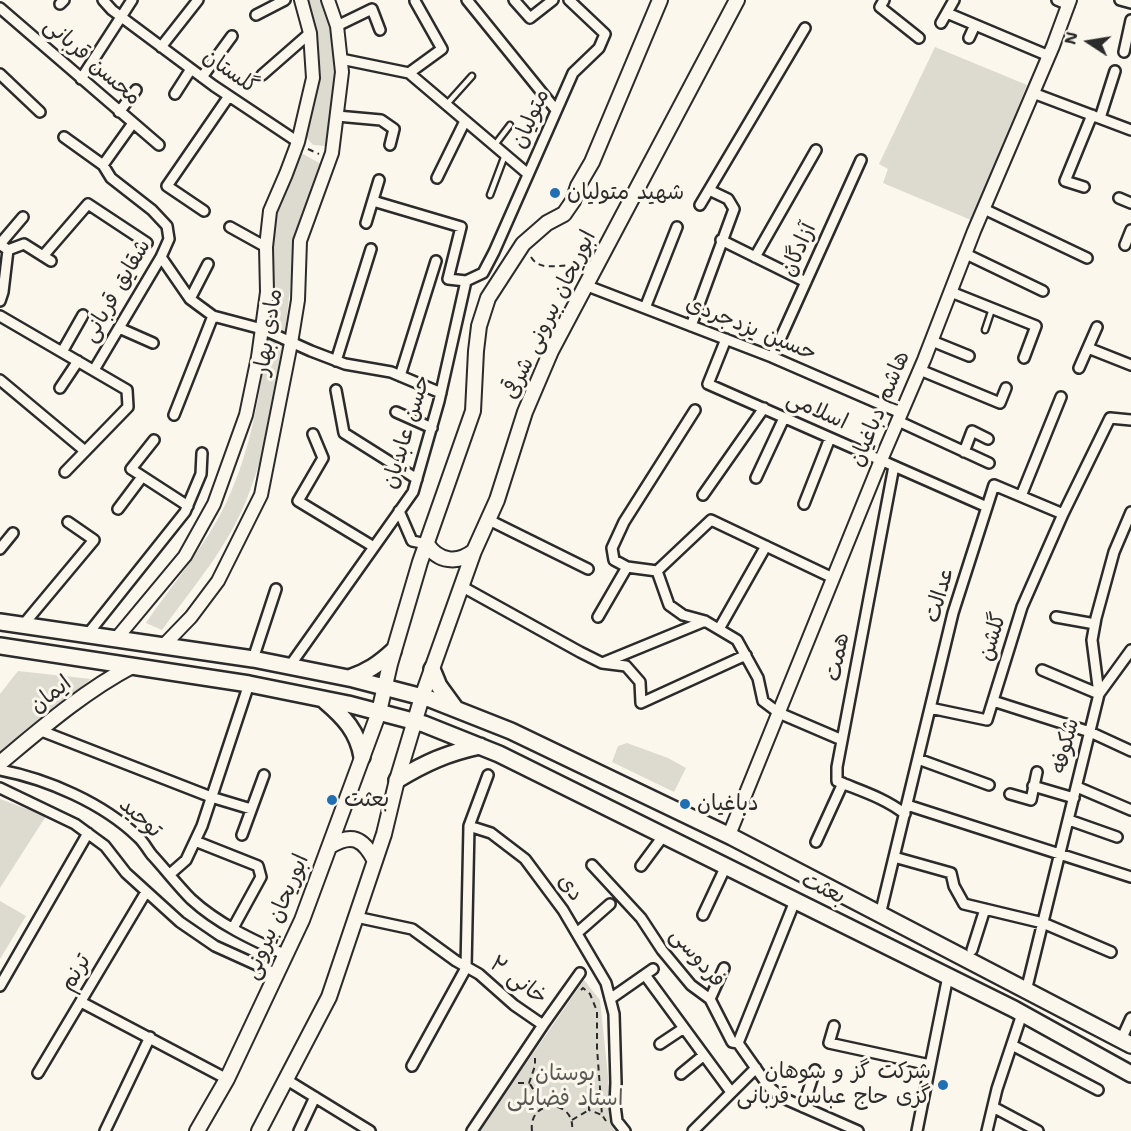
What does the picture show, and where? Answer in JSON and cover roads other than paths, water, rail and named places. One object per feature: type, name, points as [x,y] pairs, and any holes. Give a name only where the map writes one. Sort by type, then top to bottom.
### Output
[{"type":"main road","name":"ابوریحان بیرونی شرقی","points":[[379,712],[393,651],[473,411],[479,326],[488,297],[523,244],[547,223],[564,214],[573,201],[578,186],[592,162],[660,0]]},
{"type":"main road","name":"ابوریحان بیرونی شرقی","points":[[414,722],[474,551],[497,500],[525,412],[551,351],[737,0]]},
{"type":"main road","points":[[427,544],[440,557],[452,560],[464,558],[474,551]]},
{"type":"main road","name":"بعثت","points":[[0,622],[253,659],[349,678],[454,708],[511,731],[729,835],[1126,1042]]},
{"type":"main road","name":"بعثت","points":[[0,646],[249,684],[323,699],[414,722],[499,753],[948,976],[1131,1074]]},
{"type":"main road","points":[[349,678],[377,666],[393,651]]},
{"type":"main road","name":"ایمان","points":[[0,763],[102,682],[132,666]]},
{"type":"main road","points":[[432,669],[439,686],[454,708]]},
{"type":"main road","points":[[323,699],[343,716],[354,731],[363,757]]},
{"type":"main road","name":"ابوریحان بیرونی","points":[[197,1131],[228,1079],[302,920],[379,712]]},
{"type":"main road","points":[[259,1131],[329,997],[384,834],[414,722]]},
{"type":"main road","points":[[397,780],[429,761],[456,751],[480,746]]},
{"type":"main road","points":[[330,846],[342,839],[353,839],[368,847],[375,861]]},
{"type":"street","name":"گلستان","points":[[103,0],[116,13],[191,69],[298,142]]},
{"type":"street","points":[[81,79],[116,13],[132,0]]},
{"type":"street","points":[[161,47],[198,0]]},
{"type":"street","points":[[256,15],[285,0]]},
{"type":"street","name":"مادی بهار","points":[[116,639],[185,556],[214,504],[246,416],[258,357],[267,292],[266,247],[270,211],[298,142],[313,78],[310,33],[301,0]]},
{"type":"street","name":"مادی بهار","points":[[163,646],[191,617],[218,581],[261,495],[291,343],[297,300],[300,242],[330,159],[337,116],[342,72],[337,26],[328,0]]},
{"type":"street","points":[[467,0],[556,110]]},
{"type":"street","points":[[514,0],[530,18],[554,0]]},
{"type":"street","name":"متولیان","points":[[483,273],[573,74],[599,48],[605,34],[569,0]]},
{"type":"street","points":[[884,0],[879,7],[919,38]]},
{"type":"street","points":[[941,23],[954,0]]},
{"type":"street","points":[[1120,0],[1131,3]]},
{"type":"street","points":[[409,73],[441,49],[415,1]]},
{"type":"street","name":"هاشم دباغیان","points":[[729,835],[880,460],[920,370],[984,209],[1049,56],[1065,2]]},
{"type":"street","name":"محسن قربانی","points":[[0,8],[159,145]]},
{"type":"street","points":[[337,26],[372,9],[380,30]]},
{"type":"street","points":[[947,13],[1049,56]]},
{"type":"street","points":[[1124,52],[1131,20]]},
{"type":"street","points":[[969,38],[975,25]]},
{"type":"street","points":[[700,205],[804,28]]},
{"type":"street","points":[[262,75],[310,33]]},
{"type":"street","points":[[202,77],[232,36]]},
{"type":"street","points":[[340,59],[409,73],[528,174]]},
{"type":"street","points":[[175,94],[191,69]]},
{"type":"street","points":[[1084,187],[1065,181],[1115,71]]},
{"type":"street","points":[[0,74],[40,112]]},
{"type":"street","points":[[119,112],[136,90]]},
{"type":"street","points":[[1033,93],[1131,130]]},
{"type":"street","points":[[204,211],[167,186],[229,96]]},
{"type":"street","points":[[337,116],[381,120],[394,129],[390,145]]},
{"type":"street","points":[[437,178],[465,121]]},
{"type":"street","points":[[64,137],[103,165],[133,123]]},
{"type":"street","points":[[755,257],[816,150]]},
{"type":"street","name":"آزادگان","points":[[772,357],[861,160]]},
{"type":"street","name":"شقایق قربانی","points":[[94,370],[161,257],[169,239],[167,226],[152,210],[111,178],[103,165]]},
{"type":"street","points":[[366,223],[379,180]]},
{"type":"street","points":[[691,326],[734,209],[728,199],[710,190]]},
{"type":"street","points":[[1119,198],[1131,203]]},
{"type":"street","points":[[373,201],[461,227],[448,279],[466,281],[483,273],[500,281]]},
{"type":"street","points":[[3,246],[24,244],[47,258],[88,204],[147,243]]},
{"type":"street","points":[[984,209],[1087,258]]},
{"type":"street","points":[[0,301],[3,292],[3,246],[23,217]]},
{"type":"street","points":[[230,227],[266,247]]},
{"type":"street","points":[[645,308],[677,227]]},
{"type":"street","points":[[1125,245],[1130,233]]},
{"type":"street","points":[[721,240],[806,282]]},
{"type":"street","points":[[336,361],[371,249]]},
{"type":"street","points":[[966,254],[1043,291]]},
{"type":"street","points":[[161,257],[190,299],[213,316],[262,329],[336,361],[400,376],[441,393]]},
{"type":"street","points":[[400,376],[436,261]]},
{"type":"street","points":[[190,299],[207,264]]},
{"type":"street","name":"حسین یزدجردی","points":[[588,279],[645,308],[772,357],[899,417],[989,463]]},
{"type":"street","name":"حسن عابدیان","points":[[288,666],[413,492],[441,393],[466,281]]},
{"type":"street","points":[[951,292],[1036,326],[1024,358]]},
{"type":"street","points":[[63,352],[83,315]]},
{"type":"street","points":[[0,316],[127,390],[128,407],[65,472]]},
{"type":"street","points":[[174,415],[213,316]]},
{"type":"street","points":[[1079,369],[1097,327]]},
{"type":"street","points":[[119,328],[153,343]]},
{"type":"street","name":"اسلامی","points":[[726,339],[708,384],[987,507]]},
{"type":"street","points":[[932,340],[969,356]]},
{"type":"street","points":[[1088,348],[1131,365]]},
{"type":"street","points":[[60,388],[78,361]]},
{"type":"street","points":[[920,370],[1000,403],[1005,388]]},
{"type":"street","points":[[0,380],[85,451]]},
{"type":"street","points":[[336,390],[344,433],[417,479]]},
{"type":"street","points":[[1021,496],[1061,397]]},
{"type":"street","points":[[703,495],[764,408]]},
{"type":"street","points":[[657,571],[627,567],[614,560],[612,548],[624,522],[694,410]]},
{"type":"street","points":[[396,412],[432,428]]},
{"type":"street","points":[[756,478],[784,417]]},
{"type":"street","points":[[1064,514],[1110,418],[1131,420]]},
{"type":"street","points":[[964,452],[972,431],[988,439]]},
{"type":"street","points":[[313,434],[323,458],[298,501],[374,547]]},
{"type":"street","points":[[804,504],[830,438]]},
{"type":"street","points":[[154,440],[131,470],[188,506]]},
{"type":"street","points":[[87,635],[185,512],[201,474],[202,453]]},
{"type":"street","name":"همت","points":[[843,783],[837,781],[837,767],[894,466]]},
{"type":"street","points":[[118,509],[142,477]]},
{"type":"street","name":"عدالت","points":[[880,915],[953,613],[994,485],[1064,514]]},
{"type":"street","points":[[399,512],[412,541],[427,544]]},
{"type":"street","name":"شکوفه","points":[[1026,991],[1100,694],[1092,640],[1095,624],[1114,552],[1131,512]]},
{"type":"street","name":"گلشن","points":[[930,708],[987,720],[1022,607],[1064,514]]},
{"type":"street","points":[[489,520],[588,569]]},
{"type":"street","points":[[657,571],[711,520],[833,578]]},
{"type":"street","points":[[23,625],[94,540],[68,522]]},
{"type":"street","points":[[0,549],[13,533]]},
{"type":"street","points":[[719,629],[766,546]]},
{"type":"street","points":[[598,617],[627,567]]},
{"type":"street","points":[[657,571],[669,605],[683,615],[705,621],[737,640],[758,678],[763,701],[778,713],[842,740]]},
{"type":"street","points":[[461,586],[602,663],[626,666],[640,682],[640,703],[746,655]]},
{"type":"street","points":[[253,659],[276,589]]},
{"type":"street","points":[[1056,617],[1095,624]]},
{"type":"street","points":[[602,663],[705,621]]},
{"type":"street","points":[[1042,670],[1100,694],[1131,650]]},
{"type":"street","points":[[170,874],[186,861],[195,841],[249,684]]},
{"type":"street","points":[[993,701],[1090,732],[1131,751]]},
{"type":"street","points":[[39,730],[211,797],[251,809]]},
{"type":"street","points":[[918,759],[989,784]]},
{"type":"street","name":"توحید","points":[[0,770],[21,774],[81,797],[112,816],[139,838],[190,898],[233,928],[286,955]]},
{"type":"street","points":[[1010,794],[1031,800],[1037,772]]},
{"type":"street","points":[[242,835],[264,775]]},
{"type":"street","points":[[412,1066],[466,968],[469,826],[488,775]]},
{"type":"street","points":[[816,842],[843,783],[906,810],[1131,877]]},
{"type":"street","points":[[1033,786],[1074,798]]},
{"type":"street","points":[[1077,786],[1131,810]]},
{"type":"street","points":[[0,788],[75,824],[105,846],[126,873],[180,922],[215,946],[278,974]]},
{"type":"street","points":[[1069,820],[1117,837]]},
{"type":"street","name":"دی","points":[[469,826],[491,833],[525,859],[563,910],[606,983],[614,1014],[615,1106],[617,1121],[625,1131]]},
{"type":"street","points":[[0,986],[88,833]]},
{"type":"street","points":[[641,866],[664,835]]},
{"type":"street","name":"توحید","points":[[195,841],[258,866],[261,877],[233,928]]},
{"type":"street","points":[[894,857],[951,873],[954,886],[964,904],[1043,923],[1111,951]]},
{"type":"street","name":"فردوسی","points":[[592,865],[640,918],[662,950],[691,985],[710,999],[732,1042],[738,1044],[769,1087],[783,1098],[858,1131]]},
{"type":"street","points":[[703,915],[726,866]]},
{"type":"street","name":"ترنم","points":[[38,1073],[146,892]]},
{"type":"street","points":[[738,1044],[795,901]]},
{"type":"street","points":[[577,933],[610,904]]},
{"type":"street","points":[[972,950],[985,909]]},
{"type":"street","name":"خانی ۲","points":[[356,917],[412,929],[466,968],[479,974],[514,1005],[543,1024],[472,1131]]},
{"type":"street","points":[[710,999],[724,968]]},
{"type":"street","points":[[610,999],[649,972],[684,1028],[731,1092]]},
{"type":"street","points":[[543,1024],[580,973]]},
{"type":"street","points":[[917,1131],[948,976]]},
{"type":"street","points":[[81,1002],[150,1036],[228,1079]]},
{"type":"street","points":[[987,1131],[1022,1014]]},
{"type":"street","points":[[1126,1042],[1131,1018]]},
{"type":"street","points":[[834,1026],[829,1043],[930,1065]]},
{"type":"street","points":[[660,1044],[684,1028]]},
{"type":"street","points":[[105,1131],[150,1036]]},
{"type":"street","points":[[1012,1045],[1098,1090]]},
{"type":"street","points":[[681,1074],[704,1055]]},
{"type":"street","points":[[700,1129],[731,1092],[756,1068]]},
{"type":"street","points":[[803,1107],[815,1070]]},
{"type":"street","points":[[287,1080],[370,1131]]},
{"type":"street","points":[[299,1131],[315,1097]]},
{"type":"street","points":[[993,1107],[1038,1131]]},
{"type":"lane","points":[[446,105],[472,76]]},
{"type":"lane","points":[[494,146],[510,125]]},
{"type":"lane","points":[[490,195],[506,155]]},
{"type":"lane","points":[[985,330],[993,309]]},
{"type":"place","name":"شهید متولیان","points":[[555,193]]},
{"type":"place","name":"بعثت","points":[[332,800]]},
{"type":"place","name":"دباغیان","points":[[685,804]]},
{"type":"place","name":"شرکت گز و سوهان گزی حاج عباس قربانی","points":[[943,1085]]},
{"type":"park label","name":"بوستان استاد فضایلی","points":[[565,1086]]}]
